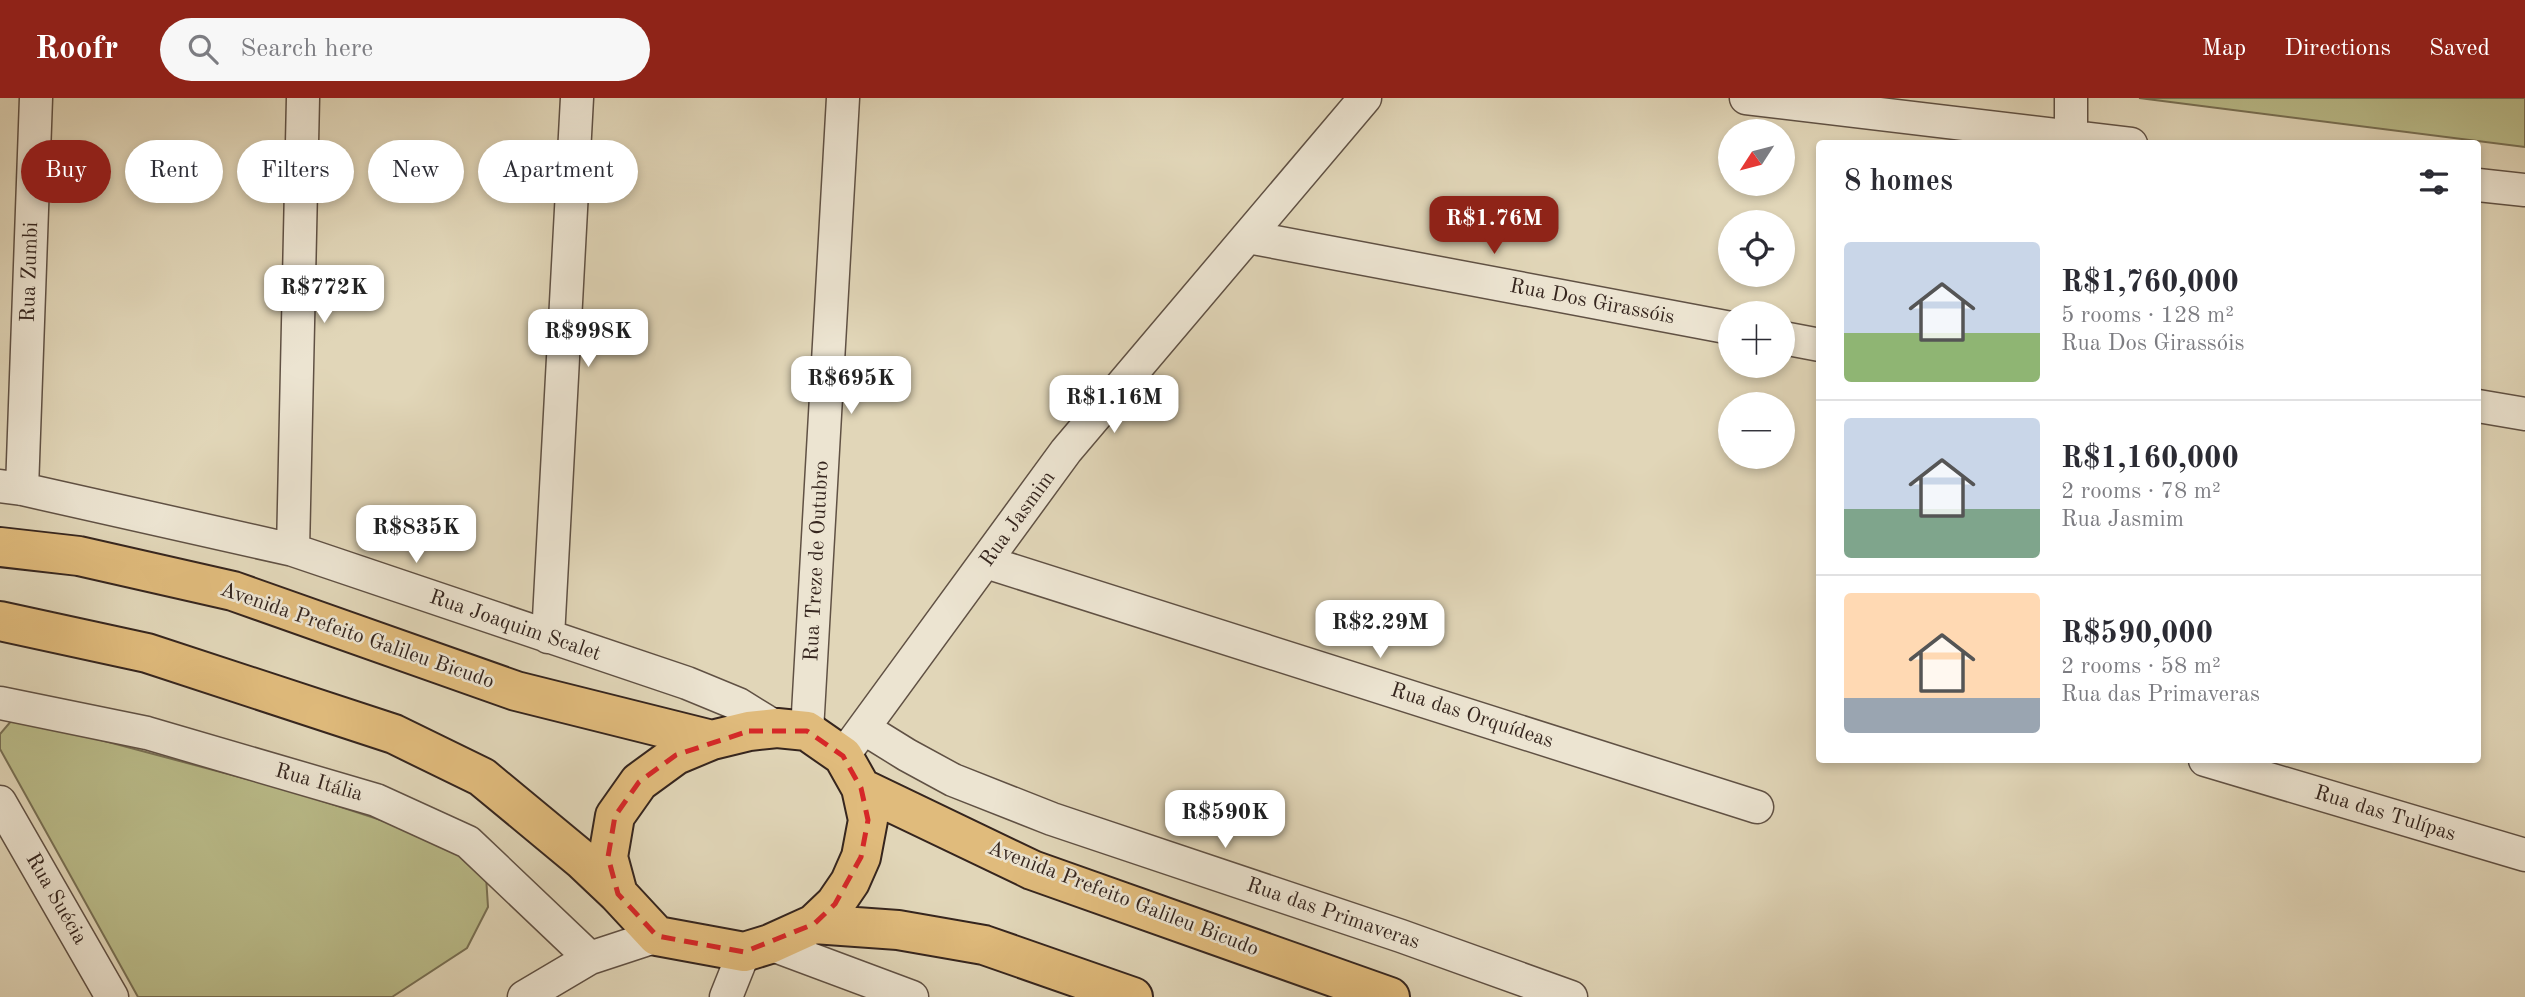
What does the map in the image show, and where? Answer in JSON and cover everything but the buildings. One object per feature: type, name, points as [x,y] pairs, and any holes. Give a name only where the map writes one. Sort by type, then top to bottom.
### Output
[{"type":"main road","name":"Avenida Prefeito Galileu Bicudo","points":[[0,547],[79,556],[233,591],[516,691],[712,740]]},
{"type":"main road","points":[[0,621],[147,653],[394,734],[482,777],[581,859],[657,936],[757,948],[814,924],[835,904],[850,882],[861,857],[868,820],[857,758],[792,729],[749,731],[712,740],[676,755],[639,782],[615,816],[607,857],[618,894]]},
{"type":"main road","name":"Avenida Prefeito Galileu Bicudo","points":[[857,758],[1032,870],[1390,997]]},
{"type":"main road","points":[[814,924],[898,930],[984,945],[1133,997]]},
{"type":"street","name":"Rua Zumbi","points":[[11,488],[36,98]]},
{"type":"street","points":[[293,550],[303,98]]},
{"type":"street","points":[[548,637],[577,98]]},
{"type":"street","name":"Rua Treze de Outubro","points":[[792,729],[843,98]]},
{"type":"street","name":"Rua Jasmim","points":[[857,758],[986,562],[1066,451],[1366,98]]},
{"type":"street","points":[[1746,98],[2101,140]]},
{"type":"street","points":[[2071,98],[2071,136]]},
{"type":"street","points":[[2481,185],[2525,190]]},
{"type":"street","name":"Rua Dos Girassóis","points":[[1248,237],[1718,326]]},
{"type":"street","points":[[1795,340],[1816,344]]},
{"type":"street","points":[[2481,407],[2525,414]]},
{"type":"street","name":"Rua Joaquim Scalet","points":[[11,488],[293,550],[687,683],[792,729]]},
{"type":"street","name":"Rua das Orquídeas","points":[[986,562],[1757,807]]},
{"type":"street","name":"Rua Itália","points":[[0,704],[147,733],[376,800],[468,842],[590,958]]},
{"type":"street","name":"Rua das Primaveras","points":[[857,758],[906,755],[953,780],[1052,820],[1401,936],[1571,997]]},
{"type":"street","name":"Rua das Tulípas","points":[[2215,763],[2525,855]]},
{"type":"street","name":"Rua Suécia","points":[[0,802],[112,997]]},
{"type":"street","points":[[524,997],[590,958],[657,936]]},
{"type":"street","points":[[726,997],[757,948],[912,997]]},
{"type":"highlighted area","points":[[749,731],[807,731],[843,756],[861,788],[868,820],[861,857],[835,904],[814,924],[744,952],[657,936],[618,894],[608,857],[615,816],[639,782],[676,755]]},
{"type":"green space","points":[[2139,98],[2525,98],[2525,147]]},
{"type":"green space","points":[[12,720],[37,723],[292,791],[396,825],[452,848],[486,876],[488,907],[467,948],[392,997],[138,997],[0,749],[0,734]]}]
